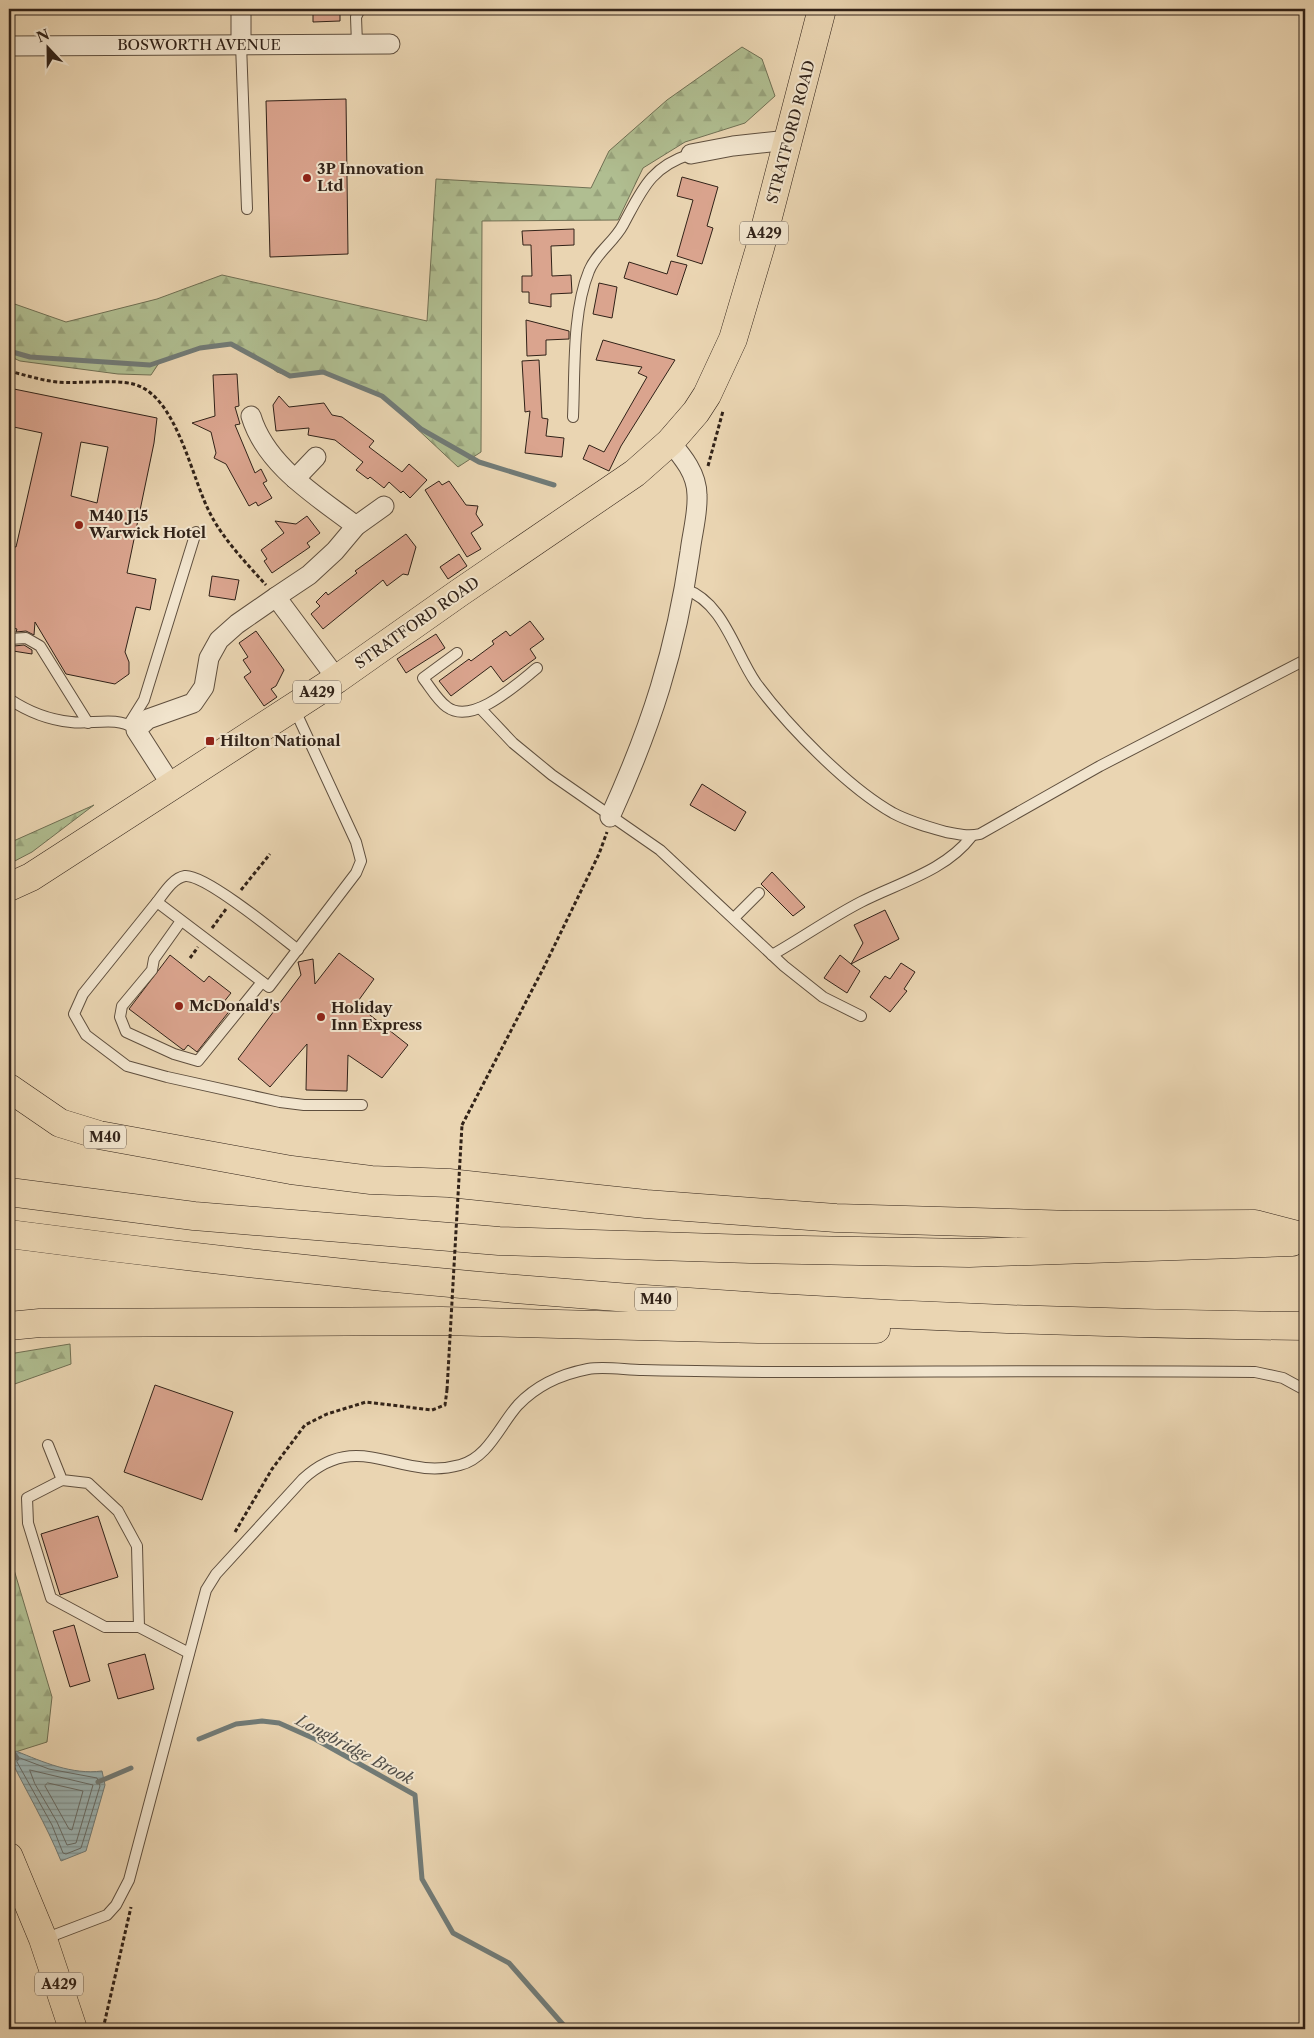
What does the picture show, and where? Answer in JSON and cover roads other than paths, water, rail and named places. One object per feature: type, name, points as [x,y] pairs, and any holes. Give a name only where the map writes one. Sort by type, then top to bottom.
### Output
[{"type":"highway","name":"STRATFORD ROAD","points":[[9,900],[20,882],[337,679],[474,582],[636,473],[670,442],[696,412],[707,394],[732,339],[760,248],[822,9]]},
{"type":"highway","name":"M40","points":[[9,1088],[60,1123],[98,1135],[291,1170],[371,1180],[449,1183],[646,1204],[836,1218],[1072,1225],[1255,1224],[1305,1237]]},
{"type":"highway","points":[[9,1192],[194,1216],[499,1242],[750,1249],[969,1252],[1305,1241]]},
{"type":"highway","name":"M40","points":[[9,1234],[174,1255],[505,1288],[744,1305],[987,1319],[1305,1326]]},
{"type":"highway","name":"M40","points":[[9,1326],[40,1323],[442,1321],[758,1329],[872,1329],[987,1319]]},
{"type":"highway","name":"A429","points":[[9,1857],[43,1939],[73,2029]]},
{"type":"street","points":[[241,9],[241,44]]},
{"type":"street","name":"BOSWORTH AVENUE","points":[[9,46],[390,44]]},
{"type":"street","points":[[691,154],[733,146],[789,140]]},
{"type":"street","points":[[252,416],[255,430],[267,449],[295,479],[356,526]]},
{"type":"street","points":[[610,817],[642,746],[660,692],[673,646],[685,589],[698,494],[689,467],[670,442]]},
{"type":"street","points":[[295,479],[316,457]]},
{"type":"street","points":[[172,786],[132,727],[193,703],[204,687],[209,658],[219,640],[237,624],[309,575],[335,551],[356,526],[384,506]]},
{"type":"street","points":[[276,597],[337,679]]},
{"type":"lane","points":[[357,44],[356,17],[360,9]]},
{"type":"lane","points":[[241,44],[247,209]]},
{"type":"lane","points":[[574,418],[578,317],[589,272],[620,231],[651,176],[667,163],[691,154]]},
{"type":"lane","points":[[9,699],[24,709],[62,721],[132,727],[144,700],[196,532]]},
{"type":"lane","points":[[685,589],[698,594],[715,609],[742,660],[774,706],[793,728],[851,782],[877,803],[913,822],[971,836]]},
{"type":"lane","points":[[9,639],[26,638],[40,646],[88,723]]},
{"type":"lane","points":[[457,653],[423,678],[447,707],[460,711],[480,708],[504,694],[537,668]]},
{"type":"lane","points":[[772,955],[854,906],[945,860],[962,848],[971,836],[996,825],[1179,724],[1305,660]]},
{"type":"lane","points":[[157,902],[269,987],[356,873],[361,861],[356,842],[294,707]]},
{"type":"lane","points":[[480,708],[531,759],[610,817],[660,850],[772,955],[823,996],[861,1016]]},
{"type":"lane","points":[[298,950],[233,900],[194,878],[186,876],[176,879],[157,902],[83,994],[74,1014],[86,1034],[127,1066],[167,1077],[280,1102],[304,1105],[362,1105]]},
{"type":"lane","points":[[734,918],[760,894]]},
{"type":"lane","points":[[181,921],[154,959],[152,970],[122,1006],[120,1017],[126,1032],[174,1054],[198,1062],[262,982]]},
{"type":"lane","points":[[43,1939],[107,1915],[122,1894],[132,1871],[189,1653],[210,1581],[312,1471],[342,1456],[355,1454],[437,1470],[462,1465],[472,1461],[483,1451],[512,1412],[527,1397],[550,1381],[590,1369],[775,1372],[1255,1372],[1283,1378],[1305,1390]]},
{"type":"lane","points":[[48,1445],[62,1480]]},
{"type":"lane","points":[[139,1627],[137,1546],[118,1511],[88,1483],[62,1480],[27,1498],[28,1523],[51,1598],[105,1627],[139,1627],[189,1653]]},
{"type":"water","points":[[16,1751],[69,1769],[91,1772],[102,1771],[105,1785],[86,1851],[61,1861],[9,1756]]},
{"type":"waterway","points":[[9,351],[30,357],[150,365],[200,348],[231,344],[290,376],[323,372],[382,396],[421,429],[479,462],[554,485]]},
{"type":"waterway","name":"Longbridge Brook","points":[[199,1739],[236,1724],[262,1721],[279,1723],[315,1739],[415,1795],[422,1879],[453,1933],[509,1963],[567,2029]]},
{"type":"waterway","name":"Longbridge Brook","points":[[9,1747],[17,1758]]},
{"type":"waterway","name":"Longbridge Brook","points":[[98,1782],[131,1768]]},
{"type":"place","name":"3P Innovation Ltd","points":[[307,178]]},
{"type":"place","name":"M40 J15 Warwick Hotel","points":[[79,525]]},
{"type":"place","name":"Hilton National","points":[[210,741]]},
{"type":"place","name":"McDonald's","points":[[179,1006]]},
{"type":"place","name":"Holiday Inn Express","points":[[321,1017]]}]
